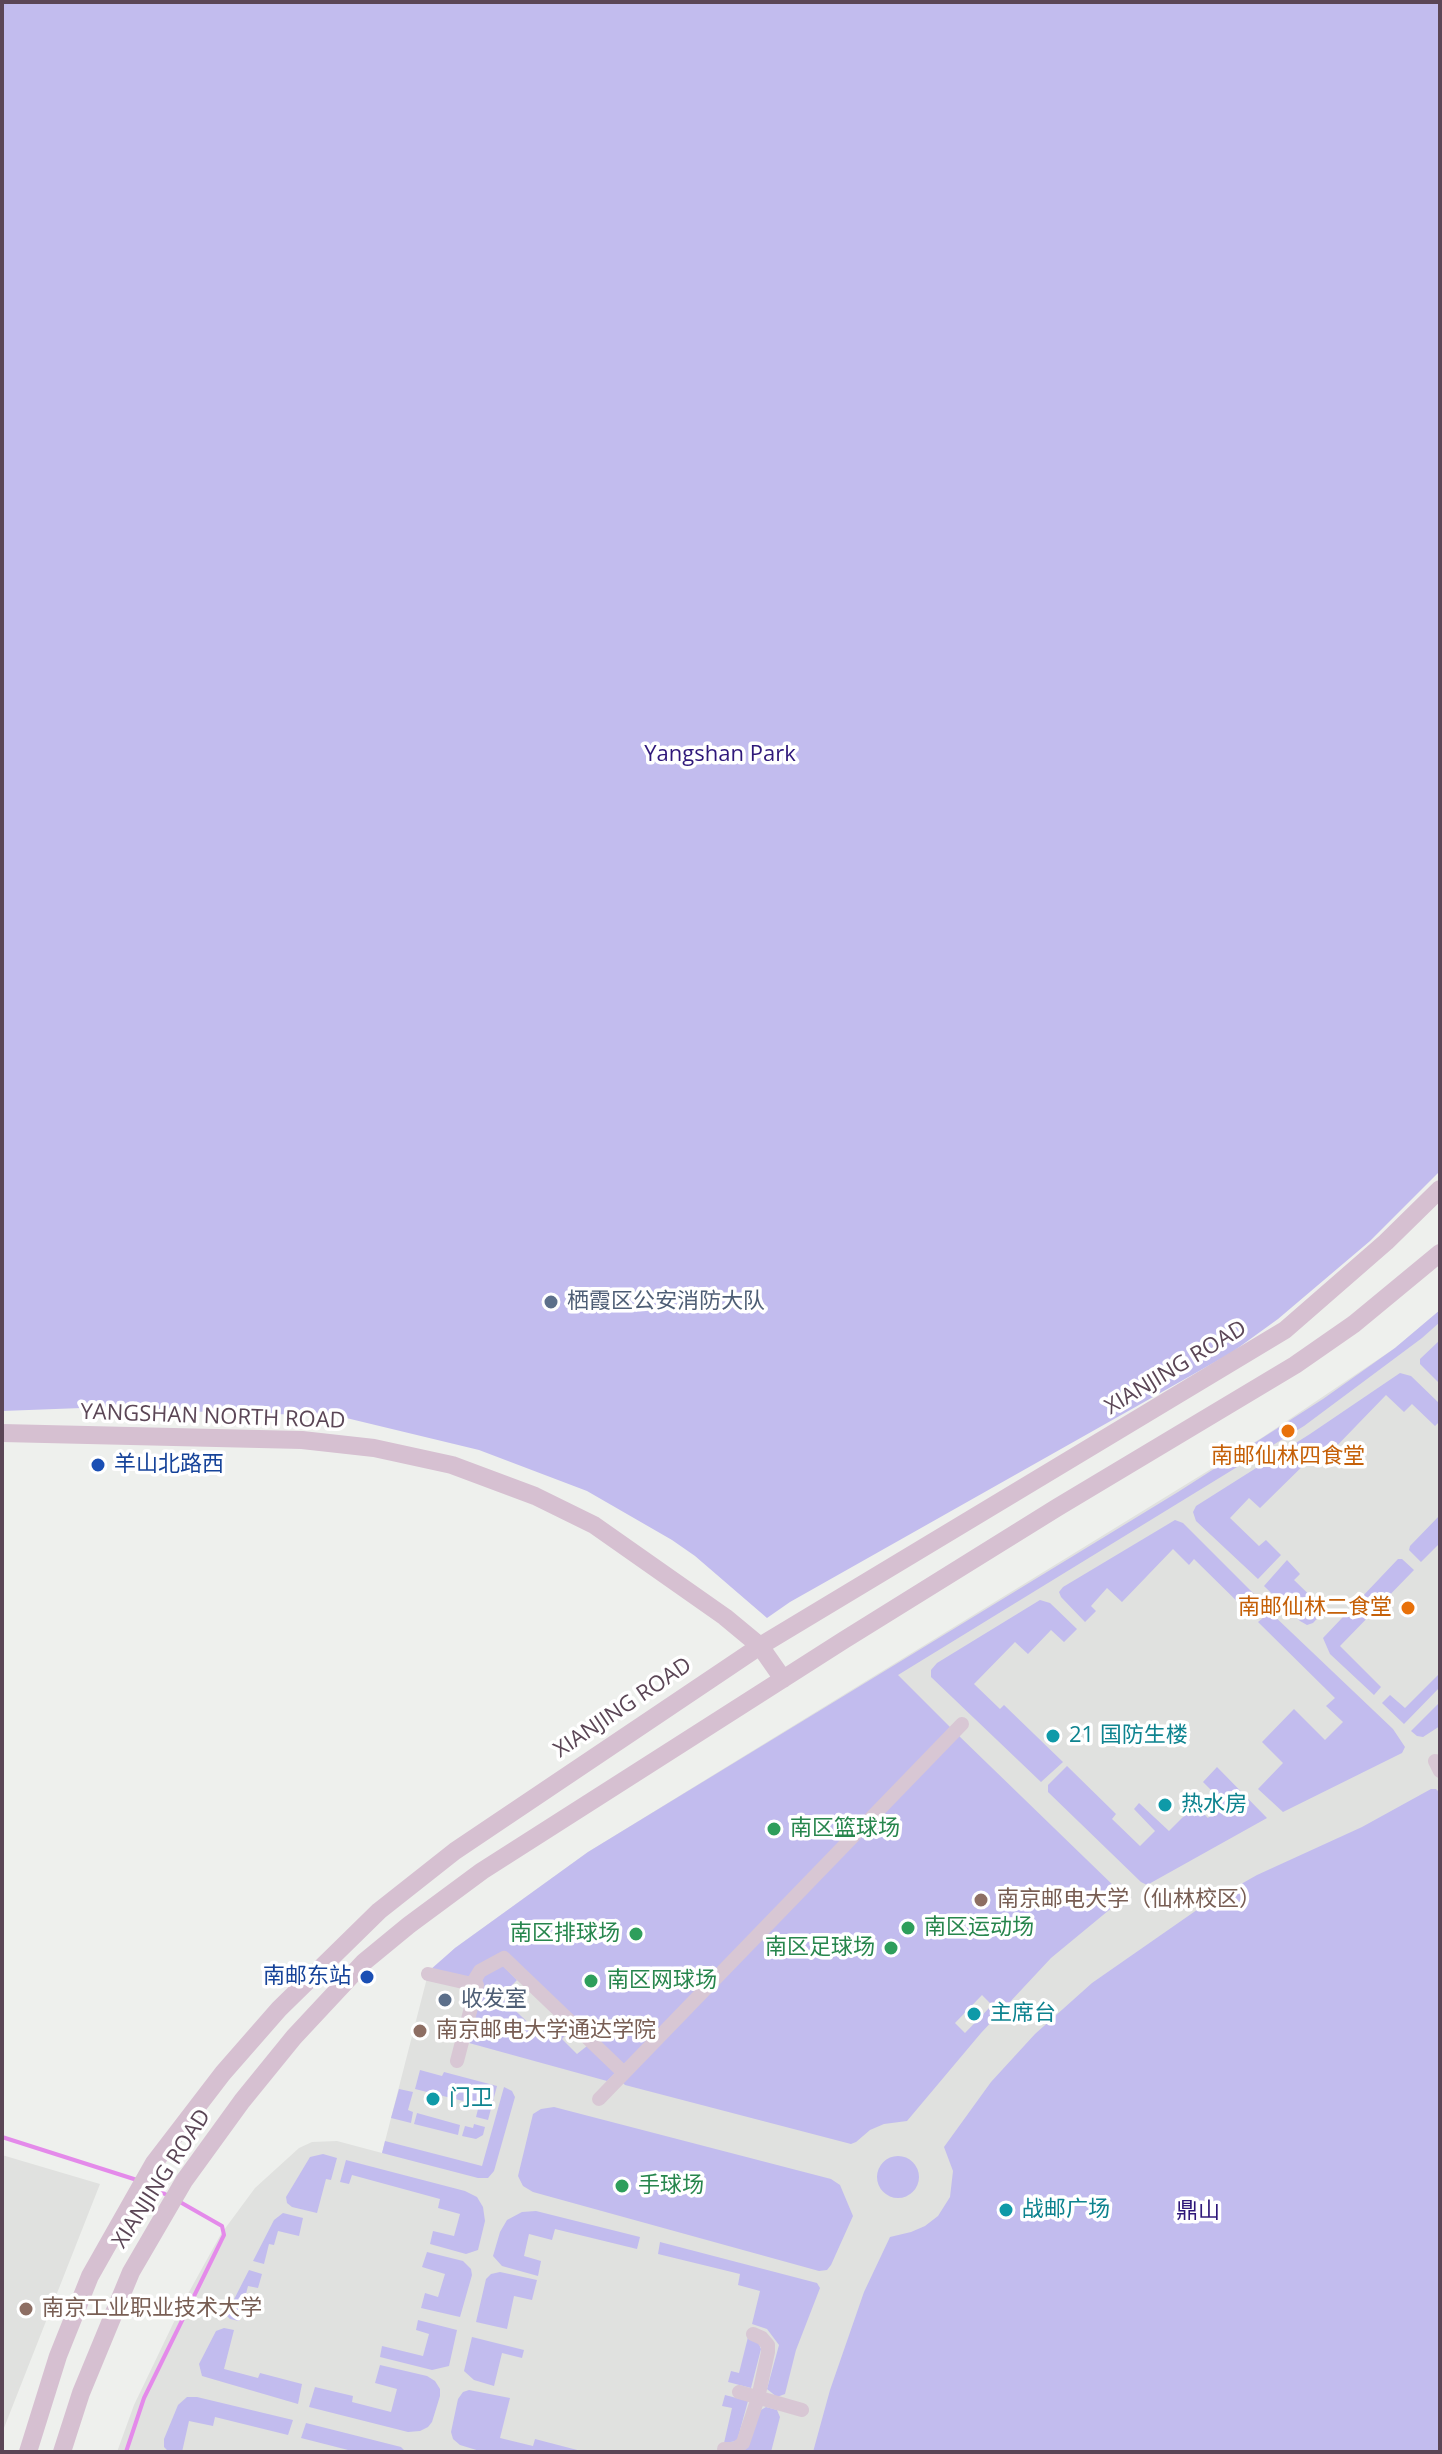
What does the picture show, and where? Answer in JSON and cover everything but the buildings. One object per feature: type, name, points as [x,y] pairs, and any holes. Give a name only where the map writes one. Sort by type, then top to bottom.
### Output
[{"type":"main road","name":"XIANJING ROAD","points":[[28,2452],[58,2356],[90,2276],[154,2163],[223,2073],[279,2009],[379,1911],[466,1843],[760,1646],[1285,1330],[1386,1242],[1440,1189]]},
{"type":"main road","name":"XIANJING ROAD","points":[[62,2452],[106,2328],[131,2272],[184,2181],[242,2101],[294,2037],[364,1962],[482,1871],[1058,1507],[1295,1365],[1354,1324],[1440,1253]]},
{"type":"main road","name":"YANGSHAN NORTH ROAD","points":[[2,1433],[302,1440],[374,1448],[452,1465],[535,1496],[594,1525],[725,1617],[760,1646],[783,1679]]},
{"type":"street","points":[[599,2099],[962,1724]]},
{"type":"street","points":[[472,1984],[480,1971],[504,1958],[624,2073]]},
{"type":"street","points":[[428,1974],[477,1985],[457,2061]]},
{"type":"street","points":[[724,2449],[735,2449],[743,2443],[758,2398],[768,2345],[753,2334]]},
{"type":"street","points":[[739,2392],[802,2410]]},
{"type":"shaded area","name":"南京邮电大学（仙林校区）","points":[[1440,1310],[1440,2452],[117,2452],[134,2405],[184,2301],[221,2234],[255,2188],[299,2148],[312,2142],[337,2141],[382,2153],[428,1974],[455,1948],[588,1852],[1263,1437],[1395,1348]]},
{"type":"shaded area","name":"南京工业职业技术大学","points":[[2,2155],[100,2184],[2,2433]]},
{"type":"green space","name":"Yangshan Park","points":[[2,2],[1440,2],[1440,1171],[1370,1241],[1278,1319],[1231,1353],[790,1602],[767,1618],[672,1540],[587,1491],[479,1450],[338,1416],[82,1408],[2,1411]]},
{"type":"green space","points":[[1440,1310],[1440,1322],[1422,1338],[1304,1426],[898,1675],[952,1729],[623,2066],[505,1952],[469,1980],[430,1970],[455,1948],[588,1852],[1178,1492],[1323,1399],[1395,1348]]},
{"type":"green space","points":[[1440,1340],[1440,1384],[1420,1364],[1420,1359]]},
{"type":"green space","points":[[1400,1373],[1411,1376],[1440,1404],[1440,1421],[1435,1426],[1412,1404],[1404,1412],[1386,1395],[1326,1457],[1319,1450],[1260,1508],[1249,1498],[1230,1518],[1259,1546],[1266,1540],[1281,1555],[1258,1579],[1196,1521],[1193,1512],[1196,1506]]},
{"type":"green space","points":[[1440,1515],[1440,1543],[1421,1562],[1409,1550],[1410,1546]]},
{"type":"green space","points":[[1175,1520],[1183,1523],[1261,1601],[1262,1605],[1251,1615],[1194,1559],[1189,1565],[1173,1549],[1122,1602],[1107,1588],[1091,1606],[1096,1611],[1085,1622],[1061,1597],[1059,1592],[1063,1587]]},
{"type":"green space","points":[[1398,1559],[1414,1570],[1340,1646],[1381,1687],[1374,1695],[1330,1654],[1323,1638]]},
{"type":"green space","points":[[1287,1560],[1300,1574],[1294,1580],[1325,1610],[1313,1623],[1307,1625],[1300,1621],[1264,1586]]},
{"type":"green space","points":[[1040,1600],[1050,1603],[1077,1629],[1064,1642],[1051,1630],[1028,1654],[1015,1642],[974,1684],[1000,1709],[1004,1705],[1063,1762],[1041,1782],[931,1677],[931,1670],[937,1663]]},
{"type":"green space","points":[[1270,1612],[1393,1729],[1405,1747],[1402,1753],[1283,1812],[1258,1789],[1283,1763],[1262,1742],[1294,1709],[1325,1740],[1343,1722],[1326,1706],[1335,1698],[1258,1622]]},
{"type":"green space","points":[[1440,1673],[1440,1687],[1404,1724],[1382,1703],[1390,1695],[1405,1708]]},
{"type":"green space","points":[[1440,1702],[1440,1726],[1423,1737],[1417,1736],[1411,1731]]},
{"type":"green space","name":"南区运动场","points":[[957,1734],[1121,1896],[1120,1901],[1051,1958],[981,2033],[907,2121],[884,2124],[851,2144],[623,2083]],"holes":[[[982,1995],[992,2005],[965,2033],[955,2023]]]},
{"type":"green space","points":[[1067,1766],[1116,1814],[1112,1819],[1140,1846],[1155,1831],[1134,1809],[1139,1803],[1169,1831],[1195,1805],[1208,1818],[1223,1802],[1203,1782],[1217,1767],[1267,1818],[1147,1885],[1048,1792],[1048,1785]]},
{"type":"green space","name":"鼎山","points":[[1431,1789],[1440,1793],[1440,2452],[813,2452],[830,2390],[864,2292],[890,2237],[925,2226],[938,2216],[950,2197],[953,2171],[944,2147],[991,2082],[1035,2034],[1092,1983],[1204,1905],[1257,1875],[1362,1827]]},
{"type":"green space","points":[[501,1964],[517,1980],[501,1997],[540,2034],[557,2018],[570,2030],[562,2039],[577,2054],[587,2046],[615,2073],[607,2081],[469,2043],[484,1972]]},
{"type":"green space","points":[[420,2070],[442,2076],[444,2072],[497,2086],[488,2120],[476,2117],[479,2105],[415,2089]]},
{"type":"green space","points":[[504,2087],[512,2091],[515,2097],[494,2171],[488,2178],[382,2153],[385,2141],[482,2166]]},
{"type":"green space","points":[[399,2089],[413,2092],[408,2110],[413,2112],[411,2123],[391,2118]]},
{"type":"green space","points":[[554,2107],[831,2179],[840,2185],[853,2216],[831,2265],[827,2270],[819,2271],[533,2192],[523,2186],[518,2176],[533,2114]]},
{"type":"green space","points":[[417,2113],[460,2125],[458,2135],[414,2124]]},
{"type":"green space","points":[[474,2124],[485,2127],[483,2135],[476,2139],[462,2136],[465,2126],[473,2128]]},
{"type":"green space","points":[[323,2154],[337,2158],[331,2180],[326,2179],[317,2213],[292,2207],[286,2197],[310,2157]]},
{"type":"green space","points":[[898,2156],[913,2162],[919,2177],[913,2192],[898,2198],[883,2192],[877,2177],[883,2162]]},
{"type":"green space","points":[[346,2160],[465,2191],[477,2197],[483,2207],[485,2221],[478,2250],[466,2254],[430,2244],[433,2231],[454,2236],[460,2214],[438,2208],[440,2199],[352,2175],[349,2184],[340,2182]]},
{"type":"green space","points":[[536,2211],[640,2237],[637,2249],[555,2229],[552,2240],[529,2234],[524,2256],[541,2261],[538,2276],[502,2266],[493,2256],[507,2220],[522,2212]]},
{"type":"green space","points":[[283,2213],[303,2218],[299,2236],[278,2231],[274,2245],[269,2244],[264,2264],[253,2261],[274,2220]]},
{"type":"green space","points":[[660,2242],[817,2283],[820,2288],[796,2350],[785,2394],[777,2397],[767,2389],[779,2345],[767,2329],[752,2324],[760,2291],[738,2285],[740,2274],[658,2254]]},
{"type":"green space","points":[[427,2252],[463,2261],[471,2269],[460,2317],[421,2308],[425,2293],[438,2297],[445,2274],[422,2267]]},
{"type":"green space","points":[[249,2270],[262,2274],[258,2288],[248,2286],[239,2321],[230,2319],[226,2315]]},
{"type":"green space","points":[[500,2272],[537,2280],[532,2300],[514,2296],[507,2329],[476,2322],[486,2279]]},
{"type":"green space","points":[[418,2320],[457,2330],[449,2366],[432,2370],[380,2357],[382,2346],[423,2356],[429,2334],[416,2330]]},
{"type":"green space","points":[[224,2328],[234,2330],[224,2369],[258,2378],[260,2373],[302,2384],[298,2404],[202,2376],[199,2364],[216,2331]]},
{"type":"green space","points":[[472,2337],[524,2350],[522,2358],[502,2353],[494,2386],[474,2380],[464,2371]]},
{"type":"green space","points":[[748,2337],[758,2342],[761,2349],[751,2388],[728,2382],[731,2371],[739,2373]]},
{"type":"green space","points":[[380,2365],[427,2376],[435,2381],[440,2396],[428,2427],[408,2432],[309,2407],[315,2387],[353,2396],[352,2402],[391,2412],[397,2389],[375,2383]]},
{"type":"green space","points":[[469,2390],[510,2398],[500,2438],[533,2446],[535,2439],[585,2452],[483,2452],[460,2445],[451,2432],[458,2399]]},
{"type":"green space","points":[[725,2395],[748,2401],[737,2441],[724,2443],[732,2408],[722,2406]]},
{"type":"green space","points":[[187,2397],[293,2420],[288,2435],[215,2417],[213,2426],[189,2421],[182,2452],[169,2452],[164,2447],[164,2439],[178,2405]]},
{"type":"green space","points":[[766,2407],[777,2410],[780,2417],[771,2452],[742,2452],[761,2410]]},
{"type":"green space","points":[[306,2423],[401,2447],[406,2452],[356,2452],[301,2438]]},
{"type":"waterway","points":[[2,2137],[137,2180]]},
{"type":"waterway","points":[[148,2186],[169,2196]]},
{"type":"waterway","points":[[126,2452],[144,2398],[224,2235],[222,2226],[180,2202]]},
{"type":"place","name":"栖霞区公安消防大队","points":[[551,1302]]},
{"type":"place","name":"南邮仙林四食堂","points":[[1288,1431]]},
{"type":"place","name":"羊山北路西","points":[[98,1465]]},
{"type":"place","name":"南邮仙林二食堂","points":[[1408,1608]]},
{"type":"place","name":"21 国防生楼","points":[[1053,1736]]},
{"type":"place","name":"热水房","points":[[1165,1805]]},
{"type":"place","name":"南区篮球场","points":[[774,1829]]},
{"type":"place","name":"南京邮电大学（仙林校区）","points":[[981,1900]]},
{"type":"place","name":"南区运动场","points":[[908,1928]]},
{"type":"place","name":"南区排球场","points":[[636,1934]]},
{"type":"place","name":"南区足球场","points":[[891,1948]]},
{"type":"place","name":"南邮东站","points":[[367,1977]]},
{"type":"place","name":"南区网球场","points":[[591,1981]]},
{"type":"place","name":"收发室","points":[[445,2000]]},
{"type":"place","name":"主席台","points":[[974,2014]]},
{"type":"place","name":"南京邮电大学通达学院","points":[[420,2031]]},
{"type":"place","name":"门卫","points":[[433,2099]]},
{"type":"place","name":"手球场","points":[[622,2186]]},
{"type":"place","name":"战邮广场","points":[[1006,2210]]},
{"type":"place","name":"南京工业职业技术大学","points":[[26,2309]]}]
